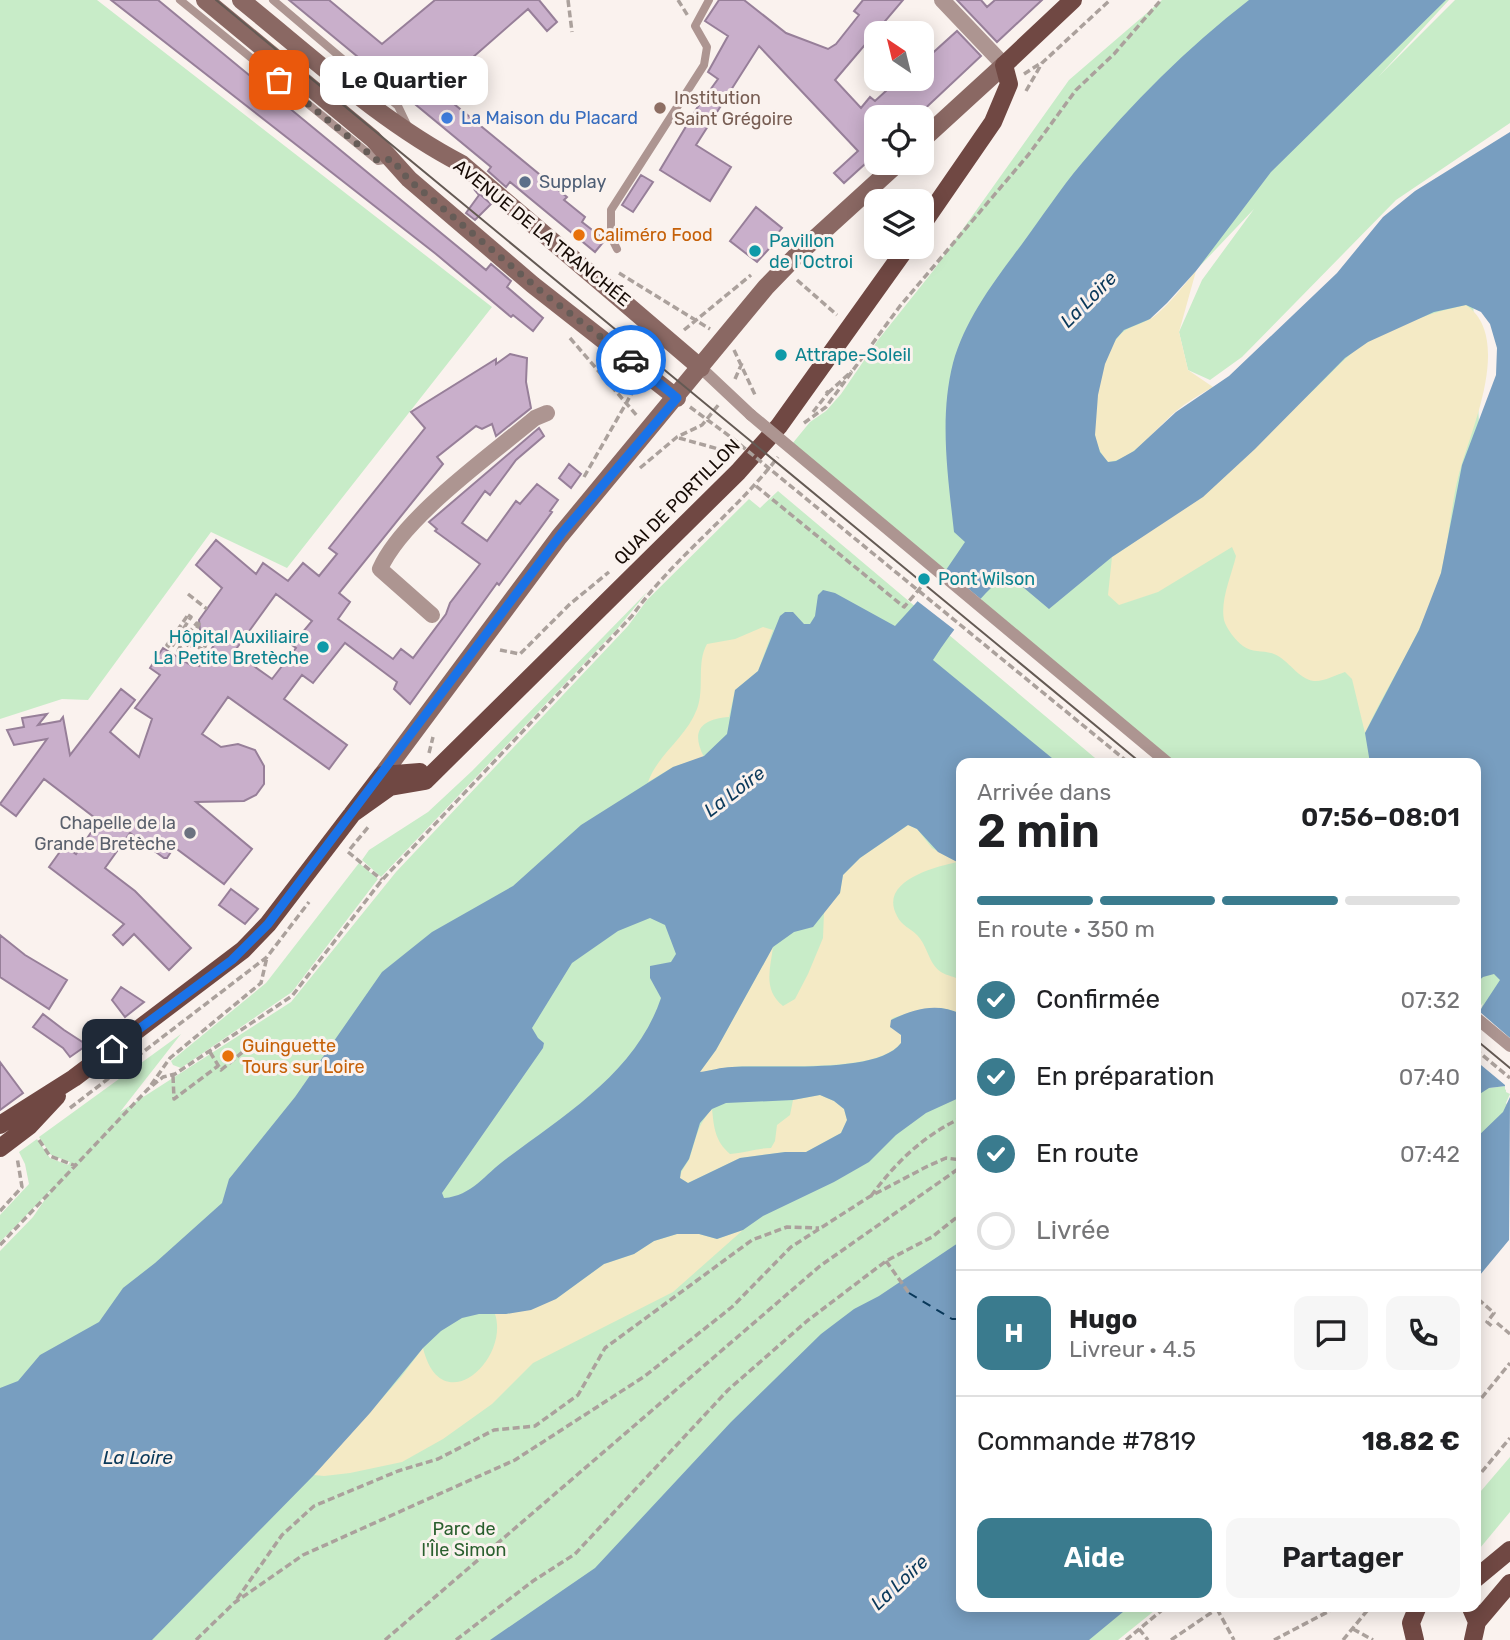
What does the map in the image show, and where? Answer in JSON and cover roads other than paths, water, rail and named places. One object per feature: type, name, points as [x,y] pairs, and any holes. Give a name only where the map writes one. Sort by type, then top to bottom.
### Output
[{"type":"main road","points":[[205,0],[373,139],[408,179],[533,285],[677,398]]},
{"type":"main road","name":"AVENUE DE LA TRANCHÉE","points":[[241,0],[409,134],[462,164],[701,368]]},
{"type":"main road","points":[[934,129],[1073,0]]},
{"type":"main road","points":[[934,208],[993,122],[1009,84],[1004,65]]},
{"type":"main road","name":"QUAI DE PORTILLON","points":[[0,1125],[74,1078],[243,950],[268,924],[562,533],[677,398],[774,278],[885,175]]},
{"type":"main road","name":"QUAI DE PORTILLON","points":[[352,814],[390,787],[425,781],[746,463],[779,426],[898,259]]},
{"type":"main road","name":"QUAI DE PORTILLON","points":[[382,775],[423,771],[445,760]]},
{"type":"main road","name":"QUAI DE PORTILLON","points":[[9,1148],[74,1078]]},
{"type":"main road","points":[[1481,1574],[1510,1550]]},
{"type":"main road","points":[[1473,1623],[1510,1583]]},
{"type":"main road","points":[[1412,1638],[1411,1623],[1416,1612]]},
{"type":"street","points":[[942,0],[1004,65]]},
{"type":"street","points":[[701,368],[755,410],[1162,758]]},
{"type":"street","points":[[432,615],[380,569],[387,553],[435,501],[535,418],[547,413]]},
{"type":"street","points":[[1481,1022],[1510,1046]]},
{"type":"lane","points":[[180,0],[378,161],[392,159]]},
{"type":"lane","points":[[272,0],[398,106],[408,125],[409,134]]},
{"type":"lane","points":[[617,249],[611,237],[611,210],[704,65],[707,47],[695,26],[709,0]]},
{"type":"water","name":"La Loire","points":[[1249,0],[1446,0],[1271,172],[1196,271],[1167,303],[1150,319],[1124,330],[1116,339],[1105,364],[1098,395],[1095,435],[1100,452],[1108,462],[1116,461],[1134,451],[1176,412],[1229,376],[1337,273],[1383,217],[1415,191],[1510,132],[1510,1080],[1506,1086],[1489,1088],[1481,1093],[1481,1009],[1500,980],[1494,974],[1481,979],[1481,758],[1369,758],[1365,733],[1419,630],[1441,573],[1462,465],[1496,375],[1497,348],[1490,324],[1481,312],[1466,305],[1434,312],[1368,342],[1345,358],[1203,497],[1112,557],[1049,609],[1006,573],[996,583],[958,625],[933,660],[1052,758],[956,758],[956,861],[938,852],[917,829],[908,825],[860,858],[843,875],[840,893],[813,927],[794,932],[773,947],[716,1050],[700,1072],[728,1067],[822,1066],[870,1060],[888,1053],[901,1043],[901,1035],[890,1027],[891,1020],[916,1010],[943,1008],[956,1012],[956,1099],[926,1113],[896,1135],[869,1162],[763,1216],[743,1230],[717,1239],[699,1234],[677,1234],[654,1241],[634,1254],[604,1264],[556,1299],[531,1310],[479,1314],[462,1318],[441,1331],[423,1348],[370,1413],[314,1475],[152,1640],[0,1640],[0,1388],[18,1381],[40,1355],[99,1322],[123,1288],[222,1203],[229,1179],[295,1097],[382,972],[432,932],[513,886],[581,825],[673,767],[704,756],[727,734],[735,690],[758,671],[780,616],[785,612],[793,612],[804,624],[810,624],[815,616],[818,595],[823,590],[835,593],[895,626],[946,570],[965,542],[954,532],[947,469],[946,405],[953,363],[965,331],[991,286],[1082,163],[1120,119],[1204,37]],"holes":[[[650,918],[665,925],[676,954],[671,962],[650,966],[650,978],[661,998],[650,1024],[635,1048],[617,1070],[575,1108],[470,1189],[444,1198],[442,1193],[543,1048],[544,1043],[532,1028],[572,963],[618,931]],[[820,1095],[844,1109],[847,1120],[841,1133],[806,1152],[740,1158],[688,1183],[680,1178],[700,1123],[712,1109],[726,1103],[793,1100]]]},
{"type":"water","points":[[1510,1097],[1509,1240],[1481,1274],[1481,1133],[1503,1112]]},
{"type":"water","name":"La Loire","points":[[956,1244],[956,1612],[1123,1612],[1089,1640],[490,1640],[595,1568],[731,1422],[821,1334],[854,1309],[879,1296]]},
{"type":"tram line","points":[[216,0],[1135,758]]},
{"type":"tram line","points":[[1481,1044],[1510,1068]]},
{"type":"place","name":"Le Quartier","points":[[279,80]]},
{"type":"place","name":"Institution Saint Grégoire","points":[[660,108]]},
{"type":"place","name":"La Maison du Placard","points":[[447,118]]},
{"type":"place","name":"Supplay","points":[[525,182]]},
{"type":"place","name":"Caliméro Food","points":[[579,235]]},
{"type":"place","name":"Pavillon de l'Octroi","points":[[755,251]]},
{"type":"place","name":"Attrape-Soleil","points":[[781,355]]},
{"type":"place","name":"Pont Wilson","points":[[924,579]]},
{"type":"place","name":"Hôpital Auxiliaire La Petite Bretèche","points":[[323,647]]},
{"type":"place","name":"Chapelle de la Grande Bretèche","points":[[190,833]]},
{"type":"place","name":"Guinguette Tours sur Loire","points":[[228,1056]]},
{"type":"park label","name":"Parc de l'Île Simon","points":[[464,1539]]}]
